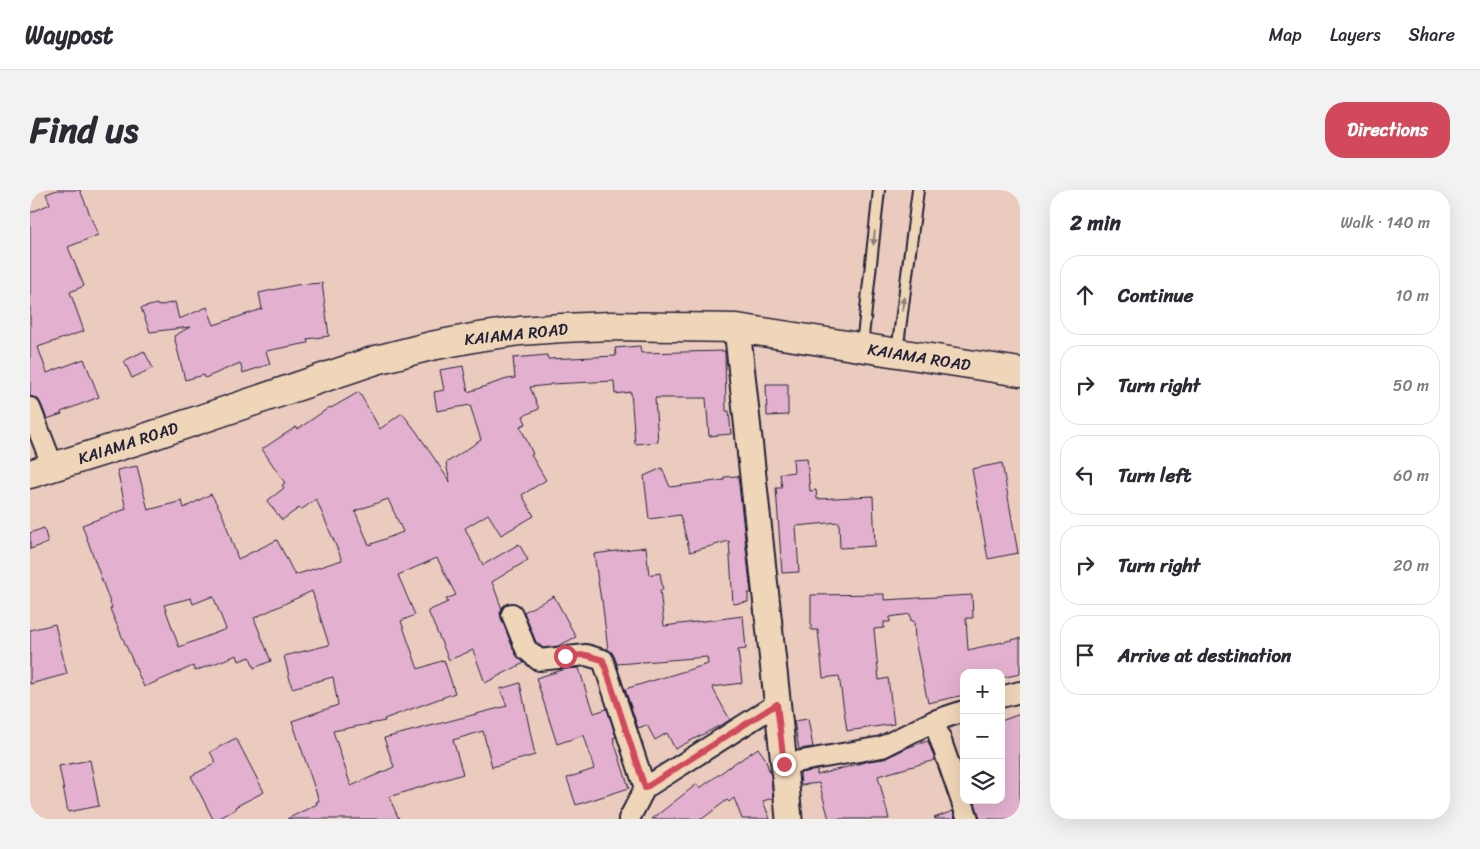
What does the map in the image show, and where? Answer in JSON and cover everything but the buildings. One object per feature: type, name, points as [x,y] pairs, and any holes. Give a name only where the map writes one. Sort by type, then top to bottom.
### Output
[{"type":"highway","name":"KAIAMA ROAD","points":[[42,470],[142,439],[376,360],[431,346],[478,337],[562,328],[611,326],[737,328],[1020,372]]},
{"type":"street","points":[[737,328],[789,819]]},
{"type":"street","points":[[30,408],[42,470]]},
{"type":"street","points":[[512,614],[526,649],[539,660],[586,655],[603,660],[645,788]]},
{"type":"street","points":[[1005,696],[1020,692]]},
{"type":"street","points":[[629,819],[645,788],[777,704]]},
{"type":"street","points":[[784,764],[882,747],[934,721],[960,712]]},
{"type":"street","points":[[934,721],[968,819]]},
{"type":"lane","points":[[862,348],[879,190]]},
{"type":"lane","points":[[896,353],[918,190]]},
{"type":"route","points":[[565,656],[586,655],[603,660],[645,788],[777,704],[784,764]]}]
